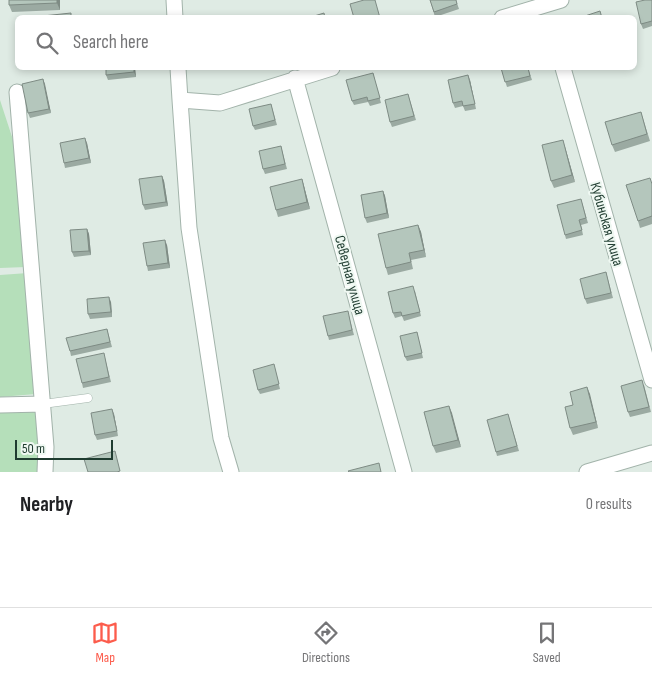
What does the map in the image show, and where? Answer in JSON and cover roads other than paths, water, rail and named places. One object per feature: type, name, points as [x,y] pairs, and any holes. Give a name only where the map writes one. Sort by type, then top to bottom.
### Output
[{"type":"street","points":[[174,0],[175,15]]},
{"type":"street","points":[[521,15],[547,11],[561,0]]},
{"type":"street","points":[[178,70],[189,228],[222,438],[231,472]]},
{"type":"street","points":[[180,100],[220,103],[325,70]]},
{"type":"street","name":"Кубинская улица","points":[[564,70],[652,380]]},
{"type":"street","name":"Северная улица","points":[[295,78],[404,472]]},
{"type":"street","points":[[17,92],[43,404],[46,447],[45,472]]},
{"type":"street","points":[[0,405],[43,404]]},
{"type":"street","points":[[587,472],[652,453]]},
{"type":"lane","points":[[43,404],[88,398]]}]
